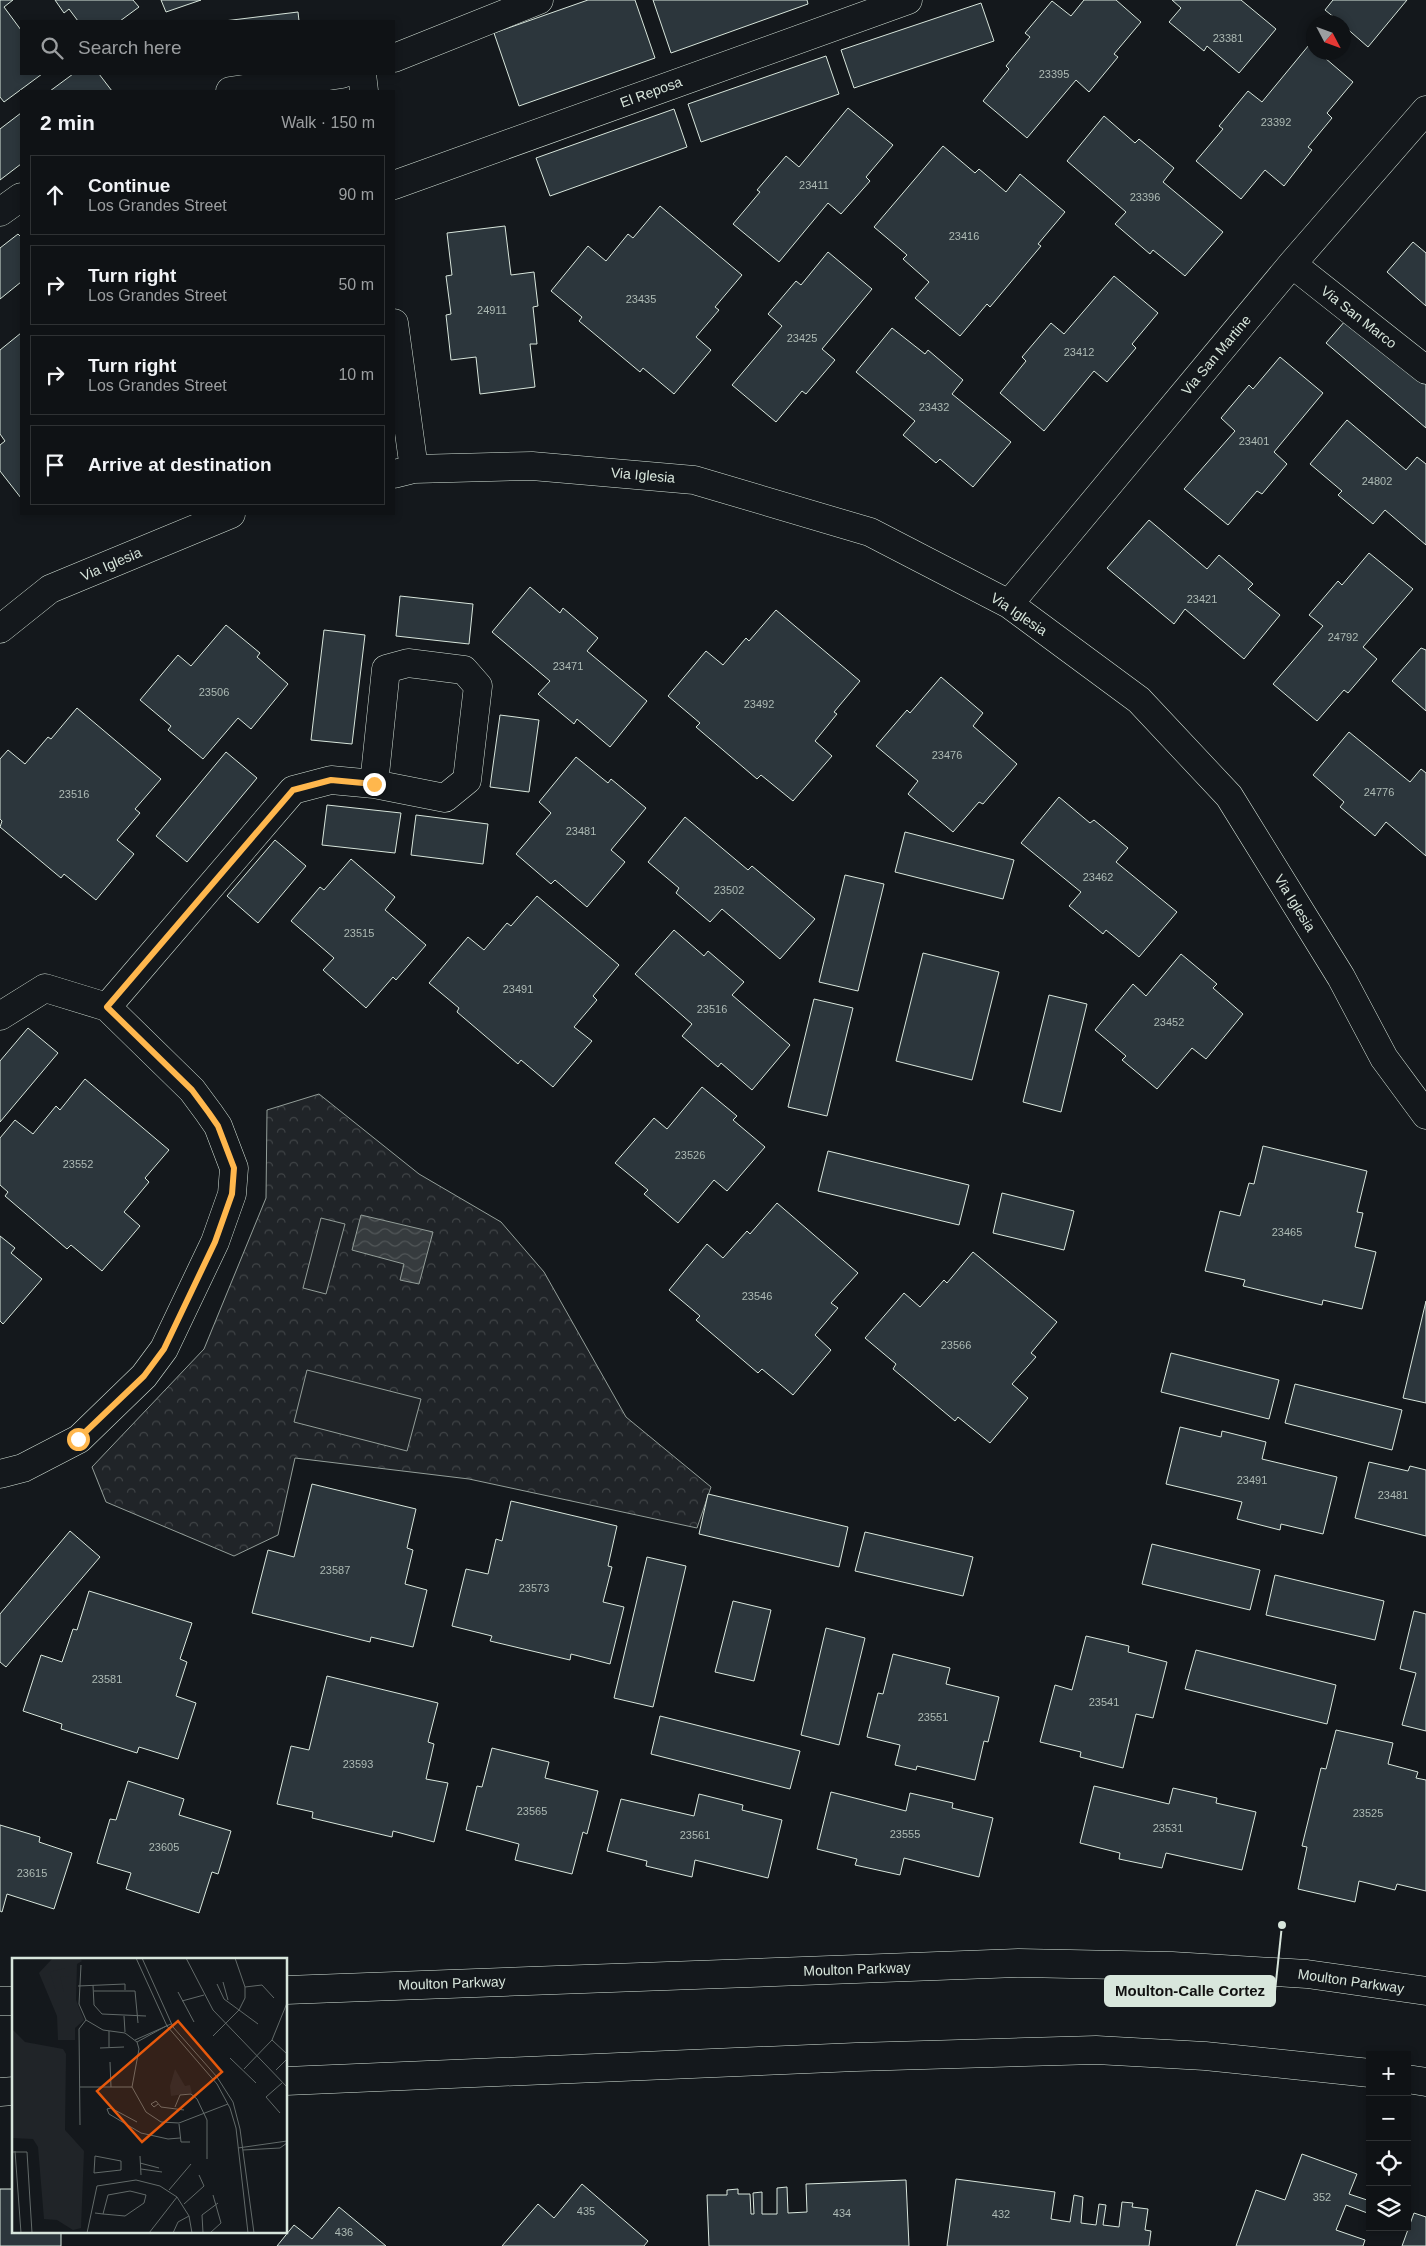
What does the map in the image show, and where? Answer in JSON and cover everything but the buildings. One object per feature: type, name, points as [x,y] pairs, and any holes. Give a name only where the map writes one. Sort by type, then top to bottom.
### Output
[{"type":"street","points":[[395,58],[539,0]]},
{"type":"street","name":"El Reposa","points":[[395,185],[908,0]]},
{"type":"street","points":[[237,90],[335,75]]},
{"type":"street","points":[[362,75],[364,90]]},
{"type":"street","name":"Via San Martine","points":[[1009,604],[1292,264],[1426,110]]},
{"type":"street","points":[[0,212],[20,198]]},
{"type":"street","name":"Via San Marco","points":[[1292,264],[1426,370]]},
{"type":"street","points":[[395,338],[404,471]]},
{"type":"street","name":"Via Iglesia","points":[[404,471],[532,466],[694,480],[870,532],[1009,604],[1139,700],[1229,796],[1341,978],[1384,1058],[1426,1115]]},
{"type":"street","name":"Via Iglesia","points":[[0,629],[50,589],[230,515]]},
{"type":"street","points":[[107,1007],[293,790],[331,780],[374,784],[445,798],[466,780],[478,686],[464,670],[408,663],[386,669],[374,784]]},
{"type":"street","points":[[0,1016],[45,988],[107,1007],[192,1090],[218,1126],[234,1168],[232,1194],[215,1242],[164,1349],[144,1376],[78,1439],[23,1468],[0,1474]]},
{"type":"street","name":"Moulton Parkway","points":[[288,1990],[1019,1963],[1172,1966],[1307,1974],[1426,1991]]},
{"type":"street","points":[[288,2081],[846,2057],[1096,2050],[1205,2056],[1366,2073]]},
{"type":"street","points":[[1411,2080],[1426,2082]]},
{"type":"green space","points":[[319,1094],[419,1174],[501,1222],[544,1272],[626,1417],[711,1487],[697,1528],[469,1479],[295,1458],[278,1535],[234,1556],[106,1502],[92,1467],[204,1349],[266,1198],[267,1110]]},
{"type":"green space","points":[[321,1218],[345,1224],[326,1294],[303,1288]]},
{"type":"green space","points":[[307,1370],[421,1399],[407,1451],[294,1422]]},
{"type":"water","points":[[361,1215],[433,1232],[419,1284],[400,1280],[404,1264],[352,1250]]},
{"type":"place","name":"Moulton-Calle Cortez","points":[[1282,1925]]},
{"type":"route","points":[[78,1439],[144,1376],[164,1349],[215,1242],[232,1194],[234,1168],[218,1126],[192,1090],[107,1007],[293,790],[331,780],[374,784]]}]
